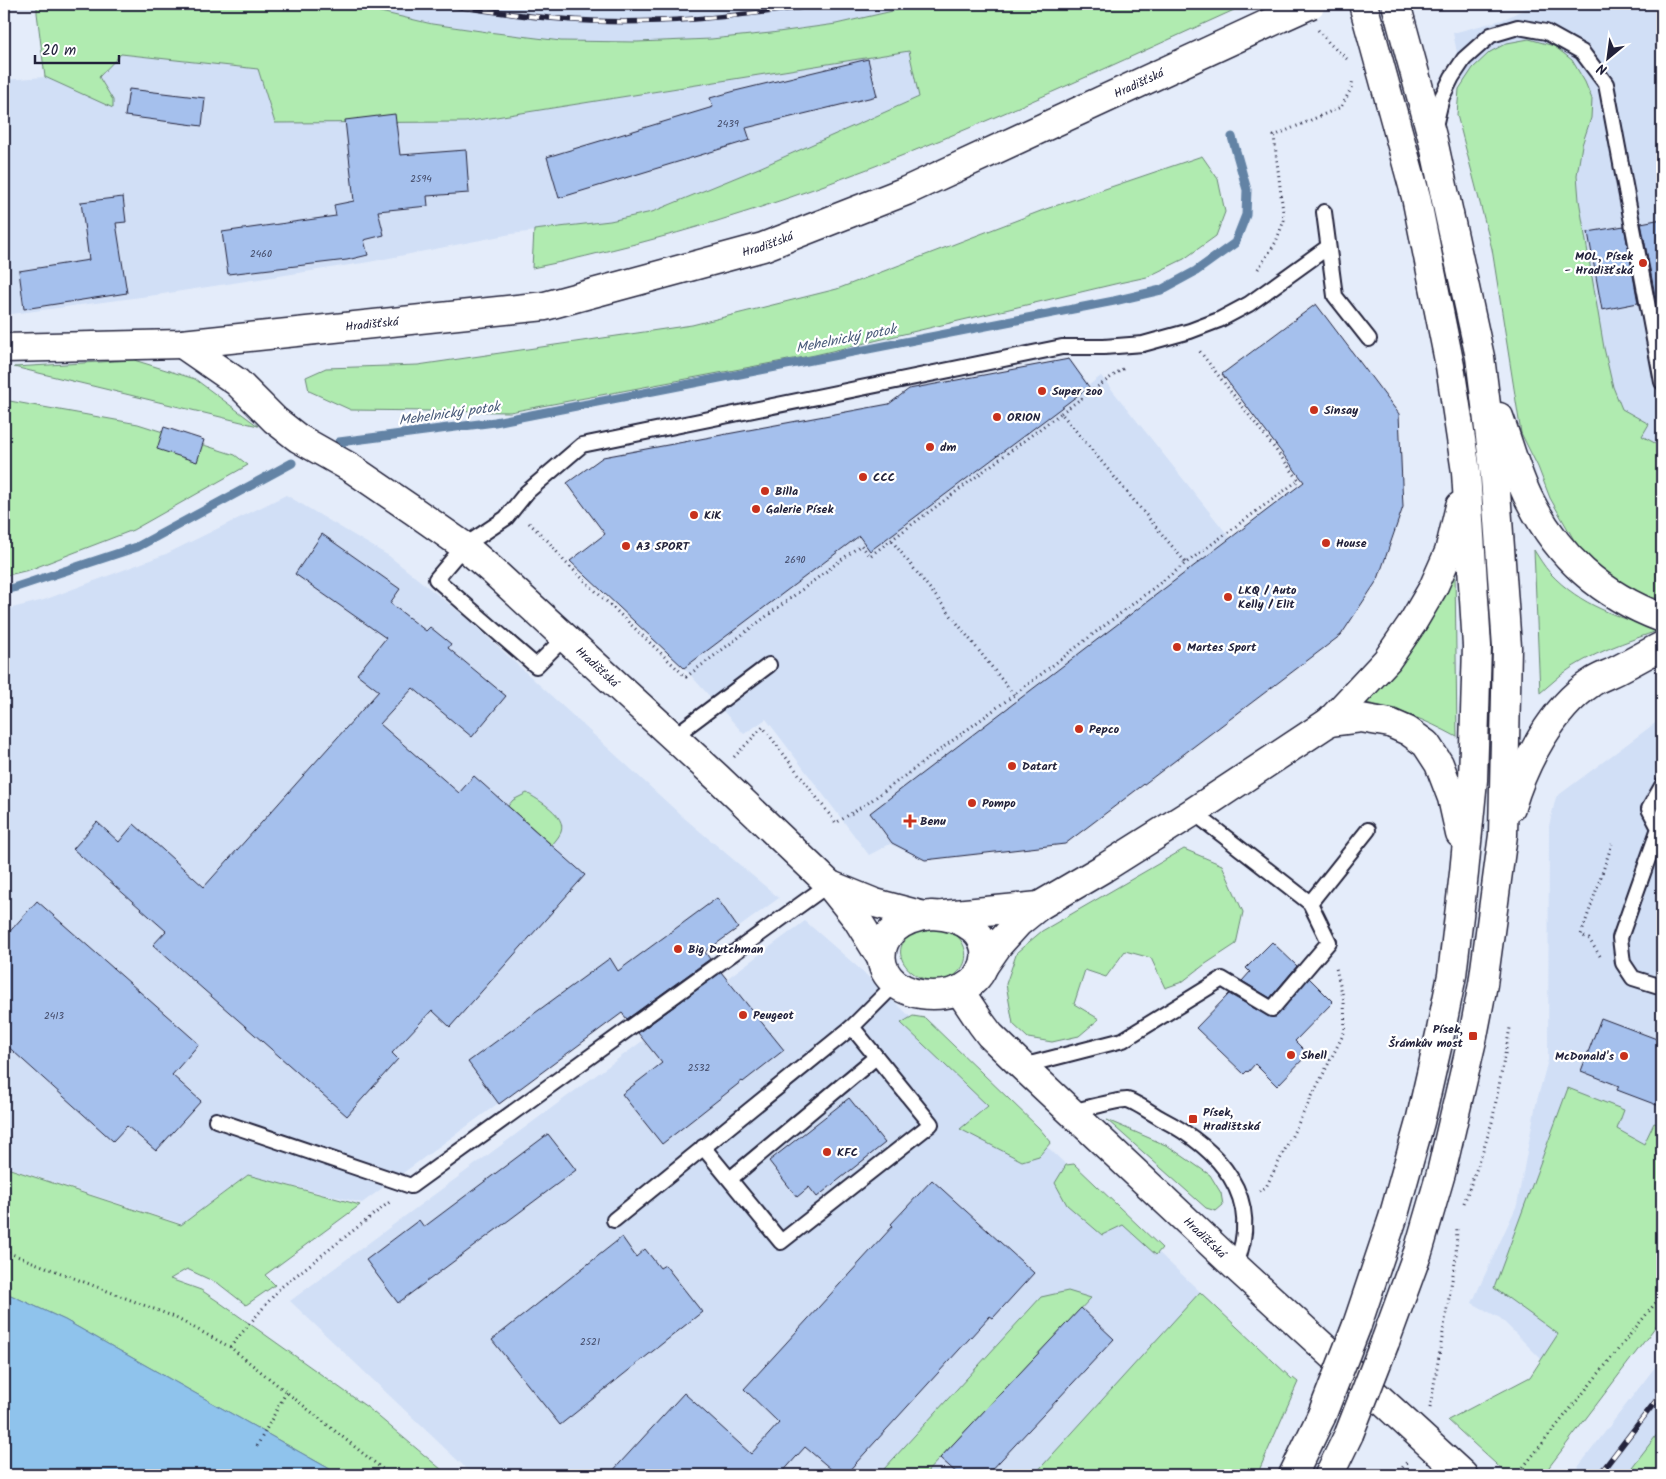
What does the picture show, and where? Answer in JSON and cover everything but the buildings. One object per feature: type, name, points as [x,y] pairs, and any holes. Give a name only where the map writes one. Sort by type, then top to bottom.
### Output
[{"type":"main road","points":[[1293,1475],[1321,1417],[1358,1325],[1393,1218],[1420,1122],[1452,975],[1473,780],[1477,646],[1466,472],[1450,366],[1416,197],[1363,4]]},
{"type":"main road","points":[[1329,1475],[1348,1434],[1385,1342],[1418,1252],[1441,1174],[1483,984],[1503,834],[1507,647],[1495,477],[1480,357],[1433,140],[1396,4]]},
{"type":"main road","name":"Hradišťská","points":[[4,348],[182,344],[545,306],[763,247],[906,191],[1280,18],[1313,15]]},
{"type":"main road","name":"Hradišťská","points":[[182,344],[237,382],[275,420],[298,438],[351,468],[464,546],[673,737],[829,884],[857,919],[880,956],[885,972],[896,983]]},
{"type":"main road","points":[[1480,357],[1519,475],[1528,498],[1540,520],[1573,563],[1598,584],[1633,605],[1662,618]]},
{"type":"main road","points":[[896,983],[909,991],[926,995],[943,994],[959,990],[976,978],[999,944],[1018,923],[1039,906],[1193,812],[1329,722],[1387,660],[1433,588],[1449,552],[1466,472]]},
{"type":"main road","points":[[1503,834],[1524,772],[1550,725],[1566,705],[1591,683],[1662,646]]},
{"type":"main road","points":[[1329,722],[1361,718],[1390,723],[1408,731],[1426,744],[1439,764],[1452,798],[1460,835],[1464,874]]},
{"type":"main road","name":"Hradišťská","points":[[829,884],[876,903],[965,922],[978,933],[986,948],[984,967]]},
{"type":"main road","points":[[880,956],[883,942],[891,932],[913,918],[1039,906]]},
{"type":"main road","name":"Hradišťská","points":[[959,990],[986,1029],[1022,1066],[1235,1266],[1463,1475]]},
{"type":"lane","points":[[1433,140],[1436,118],[1442,97],[1452,77],[1464,59],[1491,35],[1518,27],[1546,32],[1582,52],[1606,84],[1662,382]]},
{"type":"lane","points":[[1324,212],[1334,296],[1369,339]]},
{"type":"lane","points":[[565,637],[536,666],[436,579],[464,546],[506,518],[527,492],[582,445],[1062,347],[1104,347],[1143,344],[1190,331],[1219,320],[1241,308],[1328,247]]},
{"type":"lane","points":[[673,737],[769,665]]},
{"type":"lane","points":[[1662,786],[1649,809],[1659,828],[1620,938],[1623,963],[1633,978],[1662,987]]},
{"type":"lane","points":[[1022,1066],[1123,1040],[1222,979],[1272,1008],[1329,942],[1310,903],[1193,812]]},
{"type":"lane","points":[[1310,903],[1368,830]]},
{"type":"lane","points":[[216,1120],[411,1186],[829,884]]},
{"type":"lane","points":[[614,1220],[852,1026],[896,983]]},
{"type":"lane","points":[[703,1147],[781,1242],[930,1124],[852,1026]]},
{"type":"lane","points":[[730,1180],[876,1057]]},
{"type":"lane","points":[[1071,1112],[1126,1100],[1181,1129],[1204,1146],[1223,1166],[1242,1202],[1245,1219],[1245,1237],[1235,1266]]},
{"type":"path","points":[[1313,15],[1330,44],[1349,60]]},
{"type":"path","points":[[548,541],[564,561],[686,677],[860,545],[870,556],[892,541],[1061,413],[1132,362]]},
{"type":"path","points":[[738,752],[763,727],[836,823],[868,803],[1014,695],[1186,563],[1061,413]]},
{"type":"path","points":[[892,541],[1014,695]]},
{"type":"path","points":[[1242,1202],[1266,1187],[1345,1032],[1344,1001],[1329,942]]},
{"type":"path","points":[[1492,1122],[1510,1028]]},
{"type":"path","points":[[230,1347],[280,1288],[411,1186]]},
{"type":"path","points":[[1425,1441],[1456,1257],[1457,1220]]},
{"type":"path","points":[[4,1251],[172,1316],[230,1347],[390,1475]]},
{"type":"path","points":[[1517,1475],[1662,1295]]},
{"type":"path","points":[[256,1446],[287,1391]]},
{"type":"shaded area","points":[[346,4],[923,4],[836,24],[771,33],[711,39],[637,42],[561,41],[488,32],[432,24]]},
{"type":"shaded area","points":[[1535,4],[1662,4],[1662,580],[1534,429],[1453,33],[1502,20]]},
{"type":"shaded area","points":[[909,51],[920,97],[758,169],[650,212],[603,223],[511,234],[369,262],[156,295],[4,315],[4,80],[45,77],[95,97],[113,100],[99,77],[121,54],[258,69],[275,123],[465,122]]},
{"type":"shaded area","name":"Galerie Písek","points":[[1070,359],[1089,385],[1101,376],[1231,539],[1289,582],[1332,642],[1065,843],[922,859],[890,844],[869,855],[766,719],[744,734],[684,668],[606,534],[567,483],[604,456],[890,403],[910,388]]},
{"type":"shaded area","points":[[286,495],[389,556],[469,620],[683,817],[779,898],[362,1203],[247,1175],[182,1224],[4,1166],[4,610],[44,600],[166,554]]},
{"type":"shaded area","points":[[1662,718],[1662,1282],[1574,1392],[1500,1318],[1472,1303],[1517,1205],[1536,1104],[1548,1060],[1549,826],[1556,797]]},
{"type":"shaded area","points":[[805,921],[861,970],[1292,1379],[1241,1475],[473,1475],[290,1301]]},
{"type":"shaded area","points":[[1662,1358],[1662,1429],[1626,1475],[1572,1475]]},
{"type":"green space","points":[[37,4],[346,4],[432,24],[488,32],[561,41],[637,42],[711,39],[771,33],[836,24],[923,4],[1238,4],[1234,10],[1088,76],[941,140],[867,169],[792,197],[716,221],[639,243],[532,268],[534,230],[610,221],[652,212],[759,168],[919,97],[909,51],[465,122],[275,123],[258,69],[121,54],[99,77],[113,100],[113,108],[45,77]]},
{"type":"green space","points":[[1529,39],[1554,46],[1572,60],[1585,82],[1592,99],[1591,118],[1582,145],[1577,175],[1579,200],[1604,348],[1613,387],[1622,409],[1649,424],[1642,436],[1662,447],[1662,599],[1649,597],[1617,585],[1595,567],[1574,540],[1550,498],[1538,467],[1521,433],[1492,249],[1457,115],[1459,89],[1473,68],[1490,52],[1507,43]]},
{"type":"green space","points":[[1202,156],[1218,179],[1225,212],[1216,236],[1184,259],[1147,277],[815,355],[510,412],[351,410],[309,391],[306,377],[326,368],[418,365],[692,325],[837,289],[1046,209]]},
{"type":"green space","points":[[134,360],[195,379],[258,426],[14,367]]},
{"type":"green space","points":[[4,400],[138,424],[235,455],[248,465],[133,530],[29,570],[4,576]]},
{"type":"green space","points":[[1534,550],[1550,573],[1574,594],[1615,615],[1660,630],[1584,660],[1561,675],[1540,693]]},
{"type":"green space","points":[[1455,569],[1457,737],[1411,715],[1362,702],[1394,671],[1411,651],[1429,621]]},
{"type":"green space","points":[[527,793],[544,804],[560,820],[561,832],[552,845],[508,806],[513,800]]},
{"type":"green space","points":[[1184,849],[1222,865],[1243,912],[1236,944],[1182,982],[1165,988],[1151,958],[1125,951],[1106,977],[1085,970],[1074,1004],[1099,1019],[1079,1036],[1052,1042],[1028,1038],[1013,1024],[1006,984],[1017,952],[1042,931]]},
{"type":"green space","points":[[930,927],[945,929],[954,934],[959,938],[964,947],[966,953],[964,964],[950,978],[937,981],[924,979],[913,973],[905,964],[901,954],[903,944],[912,934]]},
{"type":"green space","points":[[913,1016],[925,1018],[1039,1128],[1051,1142],[1039,1156],[1022,1161],[960,1129],[988,1106],[901,1023]]},
{"type":"green space","points":[[1568,1088],[1624,1110],[1617,1129],[1644,1144],[1654,1123],[1662,1125],[1662,1318],[1543,1475],[1508,1475],[1448,1420],[1530,1377],[1558,1334],[1494,1288]]},
{"type":"green space","points":[[1107,1120],[1168,1146],[1210,1175],[1221,1193],[1223,1205],[1216,1211],[1206,1208]]},
{"type":"green space","points":[[1074,1164],[1162,1248],[1156,1255],[1123,1225],[1102,1235],[1067,1205],[1055,1183],[1066,1165]]},
{"type":"green space","points":[[4,1167],[181,1225],[248,1175],[360,1205],[265,1275],[275,1285],[246,1305],[219,1284],[187,1269],[170,1279],[201,1290],[219,1302],[367,1407],[448,1475],[338,1475],[65,1320],[4,1292]]},
{"type":"green space","points":[[1068,1291],[1091,1298],[924,1475],[891,1475],[884,1469],[1041,1297]]},
{"type":"green space","points":[[1200,1292],[1292,1379],[1298,1382],[1257,1475],[1034,1475]]},
{"type":"green space","points":[[1662,1428],[1662,1460],[1652,1475],[1626,1475]]},
{"type":"water","points":[[4,1292],[65,1320],[338,1475],[4,1475]]},
{"type":"waterway","name":"Mehelnický potok","points":[[339,442],[495,422],[1114,301],[1161,290],[1196,271],[1235,243],[1246,215],[1247,190],[1232,137]]},
{"type":"waterway","name":"Mehelnický potok","points":[[4,591],[137,547],[292,463]]},
{"type":"railway","points":[[441,4],[546,18],[628,22],[694,19],[826,4]]},
{"type":"railway","points":[[1599,1475],[1662,1393]]},
{"type":"place","name":"MOL, Písek - Hradišťská","points":[[1643,263]]},
{"type":"place","name":"Super zoo","points":[[1042,391]]},
{"type":"place","name":"Sinsay","points":[[1314,410]]},
{"type":"place","name":"ORION","points":[[997,417]]},
{"type":"place","name":"dm","points":[[930,447]]},
{"type":"place","name":"CCC","points":[[863,477]]},
{"type":"place","name":"Billa","points":[[765,491]]},
{"type":"place","name":"Galerie Písek","points":[[756,509]]},
{"type":"place","name":"KiK","points":[[694,515]]},
{"type":"place","name":"House","points":[[1326,543]]},
{"type":"place","name":"A3 SPORT","points":[[626,546]]},
{"type":"place","name":"LKQ / Auto Kelly / Elit","points":[[1228,597]]},
{"type":"place","name":"Martes Sport","points":[[1177,647]]},
{"type":"place","name":"Pepco","points":[[1079,729]]},
{"type":"place","name":"Datart","points":[[1012,766]]},
{"type":"place","name":"Pompo","points":[[972,803]]},
{"type":"place","name":"Benu","points":[[910,821]]},
{"type":"place","name":"Big Dutchman","points":[[678,949]]},
{"type":"place","name":"Peugeot","points":[[743,1015]]},
{"type":"place","name":"Písek, Šrámkův most","points":[[1473,1036]]},
{"type":"place","name":"Shell","points":[[1291,1055]]},
{"type":"place","name":"McDonald's","points":[[1624,1056]]},
{"type":"place","name":"Písek, Hradištská","points":[[1193,1119]]},
{"type":"place","name":"KFC","points":[[827,1152]]}]
